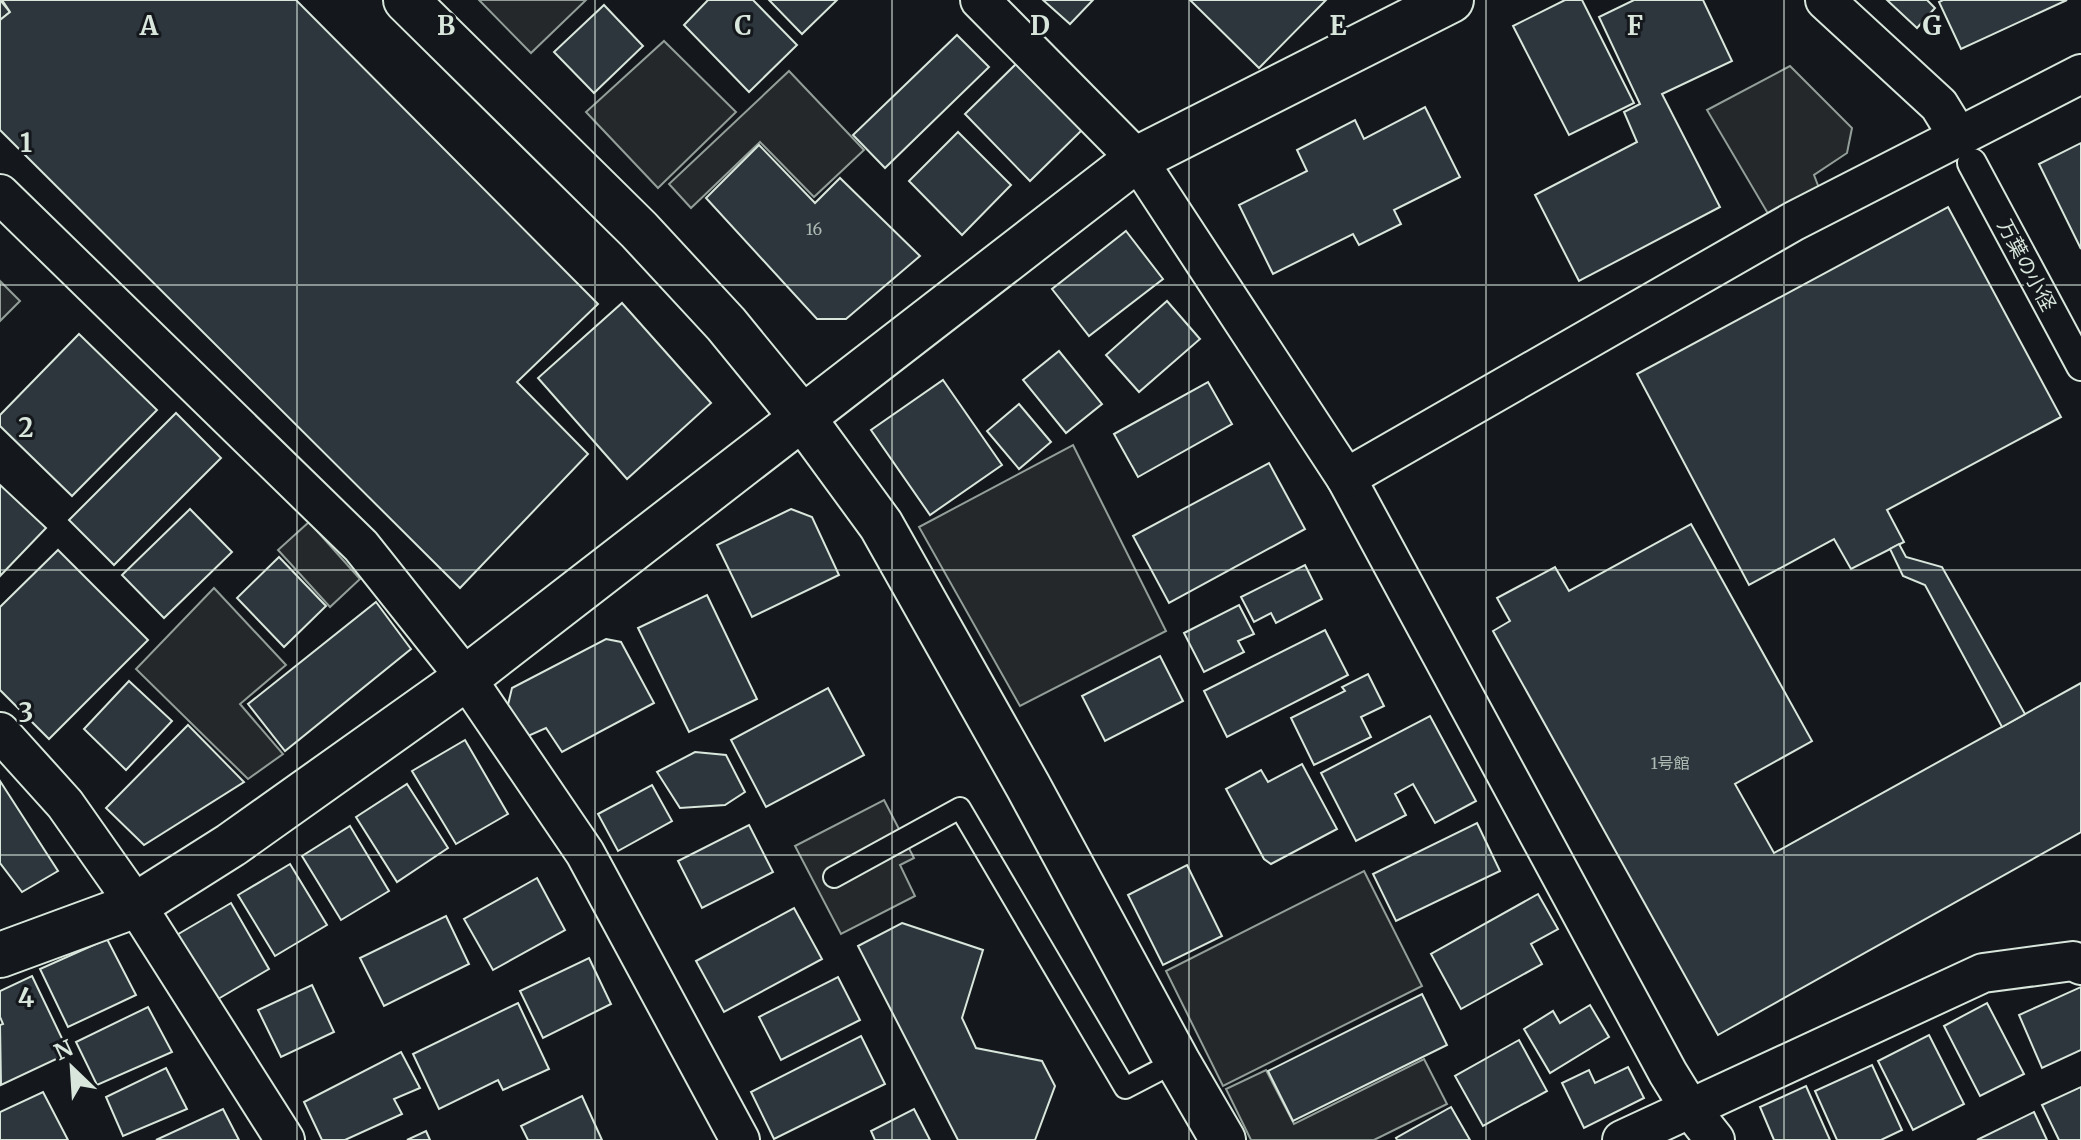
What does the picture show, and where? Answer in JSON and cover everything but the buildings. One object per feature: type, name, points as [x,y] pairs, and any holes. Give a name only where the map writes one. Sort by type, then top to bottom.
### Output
[{"type":"street","points":[[406,0],[639,230],[726,324],[802,417],[881,525],[1223,1140]]},
{"type":"street","points":[[980,0],[1137,159],[1346,478],[1661,1059],[1689,1107],[1715,1140]]},
{"type":"street","points":[[0,955],[136,905],[231,845],[466,678],[1137,159],[1451,0]]},
{"type":"street","points":[[1825,0],[1939,105],[1965,150]]},
{"type":"street","points":[[1346,478],[1794,221],[1965,150],[2081,74]]},
{"type":"street","name":"万葉の小径","points":[[1965,150],[2081,366]]},
{"type":"street","points":[[0,194],[361,546],[466,678],[585,853],[740,1140]]},
{"type":"street","points":[[0,732],[65,804],[136,905],[285,1140]]},
{"type":"street","points":[[1622,1140],[1983,973],[2073,961],[2081,965]]},
{"type":"lane","points":[[834,877],[960,808],[1125,1088],[1177,1061]]},
{"type":"shaded area","points":[[479,0],[586,0],[531,53]]},
{"type":"shaded area","points":[[664,41],[736,112],[658,188],[586,112]]},
{"type":"shaded area","points":[[1790,66],[1852,128],[1847,153],[1814,175],[1819,188],[1770,217],[1707,110]]},
{"type":"shaded area","points":[[789,71],[864,150],[814,197],[760,142],[691,208],[669,184]]},
{"type":"shaded area","points":[[0,281],[20,301],[0,321]]},
{"type":"shaded area","points":[[1073,445],[1166,631],[1020,706],[919,527]]},
{"type":"shaded area","points":[[309,522],[360,579],[330,607],[278,550]]},
{"type":"shaded area","points":[[214,588],[286,665],[240,704],[283,754],[248,779],[136,669]]},
{"type":"shaded area","points":[[884,800],[914,858],[900,865],[915,896],[841,934],[795,846]]},
{"type":"shaded area","points":[[1364,871],[1422,986],[1223,1086],[1166,971]]},
{"type":"shaded area","points":[[1424,1059],[1447,1104],[1374,1140],[1251,1140],[1226,1089],[1266,1070],[1294,1124]]}]
